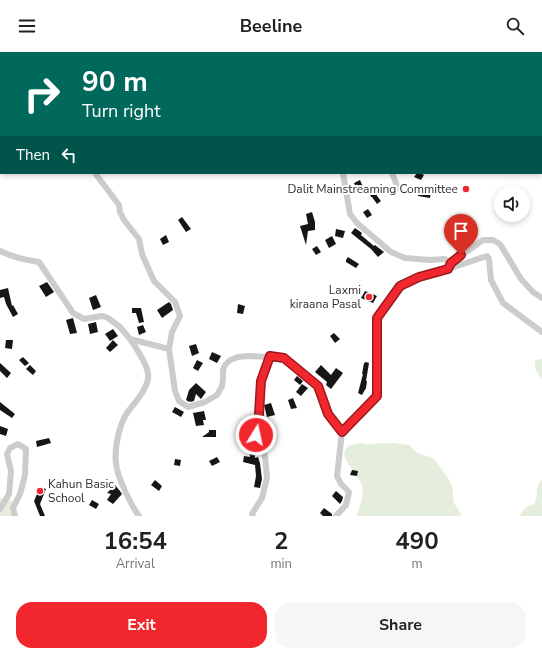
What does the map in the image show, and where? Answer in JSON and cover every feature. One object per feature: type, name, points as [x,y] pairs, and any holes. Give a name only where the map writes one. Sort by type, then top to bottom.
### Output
[{"type":"street","points":[[96,174],[119,205],[120,212],[124,220],[139,239],[142,254],[154,281],[175,302],[180,316],[172,332],[169,349],[175,391],[178,401],[188,407],[205,402],[217,395],[222,386],[223,370],[225,365],[230,360],[248,356],[270,356],[284,358],[318,386],[328,414],[342,432]]},
{"type":"street","points":[[343,174],[350,214],[357,223],[391,252],[405,258],[430,260],[445,259],[451,263]]},
{"type":"street","points":[[392,174],[398,188]]},
{"type":"street","points":[[448,269],[451,263],[483,240],[492,240],[500,244],[521,279],[533,292],[542,298]]},
{"type":"street","points":[[0,251],[23,260],[39,262],[73,312],[84,319],[102,316],[108,318],[130,339],[144,362],[148,374],[146,385],[126,415],[122,424],[118,437],[116,453],[116,464],[120,479],[133,508],[139,516]]},
{"type":"street","points":[[336,516],[346,505],[349,492],[341,484],[337,476],[342,432],[377,396],[377,318],[400,286],[419,277],[487,256],[489,259],[491,280],[503,303],[542,331]]},
{"type":"street","points":[[130,339],[169,349]]},
{"type":"street","points":[[253,516],[252,514],[262,498],[267,478],[265,456],[256,435],[261,381],[270,356]]},
{"type":"street","points":[[0,509],[9,494],[11,470],[7,454],[10,448],[18,444],[26,449],[25,475],[20,494],[13,508],[16,516]]},
{"type":"green space","points":[[542,359],[542,379],[535,369],[535,361]]},
{"type":"green space","points":[[360,443],[392,443],[409,445],[416,452],[431,457],[435,460],[449,480],[452,486],[454,503],[462,516],[357,516],[363,489],[344,455],[345,449],[350,445]]},
{"type":"green space","points":[[542,480],[542,516],[520,516],[522,511],[534,504],[539,483]]},
{"type":"green space","points":[[0,498],[17,502],[12,516],[0,516]]},
{"type":"building","points":[[416,174],[424,175],[421,180],[414,177]]},
{"type":"building","points":[[360,180],[363,187],[357,190],[354,183]]},
{"type":"building","points":[[371,185],[372,189],[374,188],[381,201],[377,204],[371,197],[367,187]]},
{"type":"building","points":[[419,189],[431,191],[430,198],[418,196]]},
{"type":"building","points":[[368,209],[372,215],[367,218],[363,212]]},
{"type":"building","points":[[312,212],[315,222],[315,230],[308,231],[306,245],[300,226],[308,224],[306,214]]},
{"type":"building","points":[[182,217],[191,229],[186,232],[178,220]]},
{"type":"building","points":[[355,228],[374,246],[375,245],[384,252],[378,257],[371,249],[351,233]]},
{"type":"building","points":[[336,229],[345,231],[343,238],[335,236]]},
{"type":"building","points":[[166,235],[169,242],[163,245],[160,239]]},
{"type":"building","points":[[332,236],[336,244],[329,248],[325,240]]},
{"type":"building","points":[[317,246],[321,252],[316,255],[312,249]]},
{"type":"building","points":[[348,257],[359,264],[356,268],[346,262]]},
{"type":"building","points":[[47,282],[54,292],[46,297],[39,286]]},
{"type":"building","points":[[8,288],[12,306],[13,305],[18,314],[13,317],[4,297],[0,298],[0,290]]},
{"type":"building","name":"Laxmi kiraana Pasal","points":[[365,291],[377,296],[373,303],[361,298]]},
{"type":"building","points":[[96,295],[101,307],[93,310],[89,298]]},
{"type":"building","points":[[169,302],[173,310],[162,318],[157,310]]},
{"type":"building","points":[[238,304],[245,306],[243,314],[237,313]]},
{"type":"building","points":[[132,308],[141,308],[144,322],[139,323],[136,313],[132,313]]},
{"type":"building","points":[[73,318],[77,333],[70,334],[66,320]]},
{"type":"building","points":[[96,322],[98,332],[90,334],[88,324]]},
{"type":"building","points":[[143,325],[146,332],[139,335],[137,327]]},
{"type":"building","points":[[113,329],[118,336],[110,341],[105,334]]},
{"type":"building","points":[[334,333],[340,339],[335,343],[330,336]]},
{"type":"building","points":[[6,340],[13,340],[12,349],[5,348]]},
{"type":"building","points":[[113,340],[118,345],[110,352],[106,348]]},
{"type":"building","points":[[196,344],[199,353],[192,356],[189,346]]},
{"type":"building","points":[[212,352],[221,356],[217,363],[209,359]]},
{"type":"building","points":[[23,357],[29,363],[25,366],[19,360]]},
{"type":"building","points":[[197,360],[203,363],[198,371],[193,368]]},
{"type":"building","points":[[0,363],[11,373],[7,378],[0,371]]},
{"type":"building","points":[[364,363],[369,363],[367,381],[366,388],[362,395],[358,393]]},
{"type":"building","points":[[30,365],[36,371],[33,375],[26,369]]},
{"type":"building","points":[[321,365],[331,375],[336,368],[343,373],[331,389],[326,385],[327,382],[315,372]]},
{"type":"building","points":[[297,376],[303,381],[300,385],[294,380]]},
{"type":"building","points":[[196,383],[206,392],[201,399],[196,394],[194,401],[189,402],[186,400],[189,390]]},
{"type":"building","points":[[302,384],[308,388],[301,396],[296,392]]},
{"type":"building","points":[[293,398],[297,408],[291,409],[288,400]]},
{"type":"building","points":[[0,402],[15,414],[12,418],[0,410]]},
{"type":"building","points":[[271,403],[275,415],[267,417],[264,405]]},
{"type":"building","points":[[175,407],[184,412],[181,417],[172,412]]},
{"type":"building","points":[[204,411],[206,420],[203,420],[204,425],[196,426],[193,413]]},
{"type":"building","points":[[0,426],[8,429],[6,436],[0,434]]},
{"type":"building","points":[[209,430],[216,430],[216,437],[202,437],[209,432]]},
{"type":"building","points":[[49,438],[51,443],[37,447],[36,441]]},
{"type":"building","points":[[254,446],[255,458],[258,457],[260,463],[262,479],[260,488],[254,487],[256,476],[255,465],[243,462],[244,456],[250,457],[249,447]]},
{"type":"building","points":[[217,457],[220,462],[212,466],[209,461]]},
{"type":"building","points":[[175,459],[181,460],[180,466],[174,465]]},
{"type":"building","points":[[352,470],[358,471],[357,476],[350,475]]},
{"type":"building","points":[[155,480],[162,486],[159,491],[151,485]]},
{"type":"building","points":[[115,485],[122,494],[113,504],[107,500],[111,494],[107,493]]},
{"type":"building","points":[[40,487],[46,489],[40,504],[45,516],[40,516],[34,501]]},
{"type":"building","points":[[336,491],[343,497],[340,504],[332,496]]},
{"type":"building","points":[[92,500],[99,504],[96,509],[89,505]]},
{"type":"building","points":[[324,508],[332,514],[332,516],[323,516],[320,513]]},
{"type":"place","name":"Dalit Mainstreaming Committee","points":[[466,189]]},
{"type":"place","name":"Laxmi kiraana Pasal","points":[[369,297]]},
{"type":"place","name":"Kahun Basic School","points":[[40,491]]},
{"type":"route","points":[[256,435],[261,381],[270,356],[284,358],[318,386],[328,414],[342,432],[377,396],[377,318],[400,286],[419,277],[448,269],[451,263],[461,255]]}]
